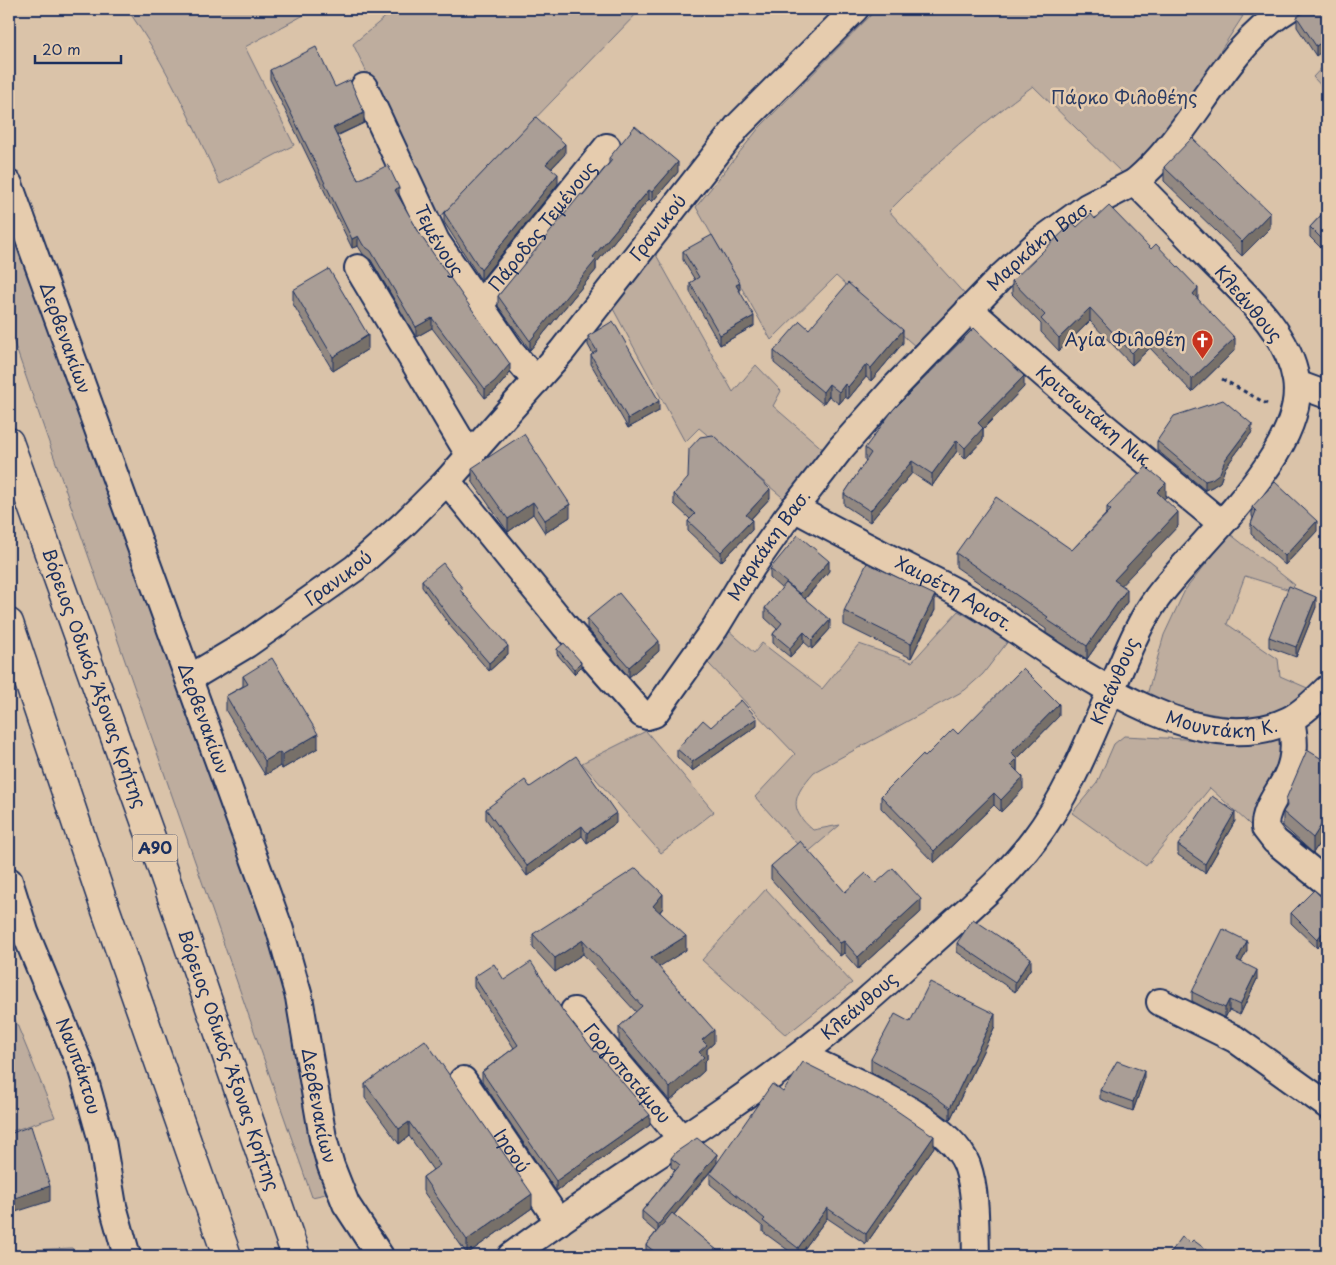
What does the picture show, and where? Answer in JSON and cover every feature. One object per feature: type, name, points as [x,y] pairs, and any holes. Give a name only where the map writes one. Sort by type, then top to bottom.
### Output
[{"type":"highway","name":"Βόρειος Οδικός Άξονας Κρήτης","points":[[9,442],[158,854],[296,1256]]},
{"type":"highway","points":[[9,623],[103,902],[227,1256]]},
{"type":"street","name":"Γρανικού","points":[[190,678],[247,644],[355,568],[404,524],[447,481],[536,381],[738,126],[855,9]]},
{"type":"street","points":[[1135,182],[1169,148],[1236,57],[1280,10]]},
{"type":"street","name":"Τεμένους","points":[[364,86],[436,241],[511,351],[536,381]]},
{"type":"street","name":"Πάροδος Τεμένους","points":[[480,306],[607,147]]},
{"type":"street","name":"Μαρκάκη Βασ.","points":[[447,481],[566,626],[642,714],[647,716],[654,714],[715,628],[752,567],[794,508],[869,415],[969,309],[1021,258],[1087,207],[1135,182]]},
{"type":"street","name":"Κλεάνθους","points":[[511,1256],[801,1055],[872,997],[1002,876],[1032,843],[1062,796],[1138,630],[1152,604],[1262,474],[1281,446],[1294,416],[1297,384],[1288,355],[1261,314],[1135,182]]},
{"type":"street","name":"Δερβενακίων","points":[[9,184],[252,849],[288,958],[298,997],[323,1138],[333,1174],[346,1204],[380,1256]]},
{"type":"street","points":[[358,268],[470,456]]},
{"type":"street","name":"Κριτσωτάκη Νικ.","points":[[969,309],[1030,364],[1221,523]]},
{"type":"street","points":[[1297,384],[1327,395]]},
{"type":"street","name":"Χαιρέτη Αριστ.","points":[[794,508],[974,602],[1111,690]]},
{"type":"street","name":"Μουντάκη Κ.","points":[[1111,690],[1153,712],[1185,724],[1233,730],[1265,727],[1291,720],[1327,689]]},
{"type":"street","points":[[1291,720],[1294,733],[1292,764],[1268,809],[1265,828],[1275,841],[1327,883]]},
{"type":"street","name":"Ναυπάκτου","points":[[9,880],[25,932],[82,1070],[102,1141],[113,1206],[127,1256]]},
{"type":"street","points":[[1160,1002],[1235,1039],[1327,1105]]},
{"type":"street","name":"Γοργοποτάμου","points":[[574,1011],[681,1138]]},
{"type":"street","points":[[801,1055],[922,1117],[954,1144],[966,1164],[971,1179],[976,1256]]},
{"type":"street","name":"Ιησού","points":[[463,1080],[559,1222]]},
{"type":"path","points":[[1222,379],[1294,416]]},
{"type":"green space","points":[[127,9],[315,9],[245,47],[294,145],[220,184],[189,116],[166,72]]},
{"type":"green space","points":[[395,9],[641,9],[438,219],[353,44]]},
{"type":"green space","name":"Πάρκο Φιλοθέης","points":[[877,9],[1225,11],[1243,16],[1191,96],[1150,151],[1124,175],[1033,86],[958,146],[889,211],[968,298],[916,347],[836,276],[771,340],[696,207],[759,128]]},
{"type":"green space","points":[[1327,62],[1327,92],[1313,77]]},
{"type":"green space","points":[[9,220],[240,852],[284,991],[306,1108],[311,1147],[326,1194],[312,1197],[9,328]]},
{"type":"green space","points":[[655,253],[733,392],[756,365],[781,391],[773,406],[825,451],[787,501],[699,428],[685,442],[611,305]]},
{"type":"green space","points":[[1230,534],[1295,585],[1290,590],[1245,576],[1227,624],[1278,659],[1280,676],[1312,690],[1294,706],[1273,713],[1255,716],[1218,715],[1182,707],[1147,695],[1164,635],[1185,590]]},
{"type":"green space","points":[[958,611],[1009,640],[983,674],[965,690],[814,772],[798,795],[796,801],[799,815],[813,830],[840,825],[806,854],[755,797],[795,754],[708,663],[727,629],[754,653],[762,643],[822,689],[859,644],[912,662]]},
{"type":"green space","points":[[646,731],[714,812],[661,853],[582,763]]},
{"type":"green space","points":[[1281,734],[1288,738],[1259,833],[1210,788],[1146,866],[1072,813],[1097,783],[1114,744],[1124,736],[1245,742]]},
{"type":"green space","points":[[766,889],[852,983],[786,1035],[702,960]]},
{"type":"green space","points":[[9,1005],[55,1117],[9,1132]]},
{"type":"green space","points":[[72,1248],[77,1256],[9,1256],[9,1251]]},
{"type":"building","points":[[1300,9],[1327,9],[1327,39],[1316,46],[1297,17],[1303,13]]},
{"type":"building","points":[[316,47],[335,87],[350,80],[364,113],[333,128],[358,180],[388,165],[399,188],[395,190],[421,236],[510,364],[485,389],[432,318],[416,327],[371,251],[363,245],[358,236],[352,239],[270,70]]},
{"type":"building","points":[[536,117],[565,144],[546,164],[558,174],[481,270],[444,213]]},
{"type":"building","points":[[635,126],[678,162],[652,192],[649,190],[593,257],[596,260],[530,341],[498,296],[581,194],[583,195],[612,160],[609,158]]},
{"type":"building","points":[[1192,138],[1270,213],[1242,242],[1164,167]]},
{"type":"building","points":[[1109,206],[1151,249],[1156,244],[1198,288],[1193,294],[1235,338],[1192,379],[1150,335],[1132,353],[1090,308],[1059,338],[1041,319],[1045,315],[1012,281],[1073,223],[1077,227],[1091,214],[1095,219]]},
{"type":"building","points":[[1327,209],[1327,244],[1310,227]]},
{"type":"building","points":[[712,235],[740,283],[736,285],[754,316],[720,335],[690,283],[699,277],[683,251]]},
{"type":"building","points":[[329,269],[368,335],[333,357],[293,290]]},
{"type":"building","points":[[848,283],[903,330],[871,368],[866,365],[848,387],[845,384],[839,392],[829,384],[823,392],[774,351],[800,321],[809,329]]},
{"type":"building","points":[[613,321],[659,401],[628,419],[591,355],[597,351],[588,336]]},
{"type":"building","points":[[974,328],[1024,376],[978,423],[983,428],[965,448],[957,440],[932,474],[912,461],[870,511],[844,494],[871,453],[865,448],[893,410]]},
{"type":"building","points":[[1223,400],[1252,424],[1225,460],[1220,473],[1212,479],[1205,481],[1157,441],[1174,416]]},
{"type":"building","points":[[524,434],[570,504],[545,520],[533,502],[508,519],[472,468]]},
{"type":"building","points":[[713,435],[770,489],[746,515],[752,520],[721,552],[688,521],[695,514],[674,494],[688,478],[689,449],[700,437]]},
{"type":"building","points":[[1146,467],[1166,483],[1157,492],[1178,512],[1114,580],[1127,589],[1087,646],[1046,619],[1048,617],[956,553],[996,497],[1072,550],[1111,510],[1107,507]]},
{"type":"building","points":[[1275,482],[1317,521],[1285,556],[1251,524],[1256,511],[1252,507]]},
{"type":"building","points":[[798,535],[829,561],[800,594],[770,569]]},
{"type":"building","points":[[443,563],[463,589],[460,590],[508,646],[489,663],[450,618],[422,580]]},
{"type":"building","points":[[867,563],[935,595],[911,644],[844,611]]},
{"type":"building","points":[[786,583],[830,620],[812,640],[804,632],[790,648],[773,634],[782,623],[765,608]]},
{"type":"building","points":[[1289,586],[1316,597],[1296,647],[1269,637]]},
{"type":"building","points":[[619,593],[659,641],[629,667],[587,619]]},
{"type":"building","points":[[564,643],[581,662],[574,669],[557,649]]},
{"type":"building","points":[[272,658],[318,734],[282,755],[280,752],[265,761],[226,696],[248,684],[243,676]]},
{"type":"building","points":[[1023,668],[1059,704],[1011,753],[1017,759],[1011,765],[1023,777],[1001,800],[994,793],[934,851],[881,796],[923,754],[925,757],[953,729],[958,734]]},
{"type":"building","points":[[741,700],[757,718],[692,762],[677,749],[703,720],[711,727]]},
{"type":"building","points":[[1307,750],[1327,762],[1327,816],[1313,838],[1283,812],[1287,806],[1286,799]]},
{"type":"building","points":[[576,756],[616,813],[587,833],[582,826],[527,866],[486,809],[525,780],[530,787]]},
{"type":"building","points":[[1212,796],[1235,812],[1205,864],[1178,845]]},
{"type":"building","points":[[800,841],[845,892],[866,873],[876,883],[893,868],[921,899],[858,957],[844,941],[840,943],[771,866]]},
{"type":"building","points":[[636,868],[663,894],[653,906],[686,936],[651,958],[714,1030],[702,1040],[707,1045],[699,1052],[704,1057],[670,1088],[619,1027],[642,1006],[583,940],[555,958],[533,934]]},
{"type":"building","points":[[1314,890],[1327,902],[1327,928],[1317,939],[1291,913]]},
{"type":"building","points":[[973,919],[1031,958],[1015,982],[957,943]]},
{"type":"building","points":[[1223,929],[1247,941],[1237,960],[1257,970],[1240,1005],[1229,1000],[1225,1008],[1192,992]]},
{"type":"building","points":[[531,962],[563,1011],[595,1052],[650,1115],[556,1181],[482,1072],[518,1045],[474,977],[494,964],[504,980]]},
{"type":"building","points":[[930,982],[995,1014],[950,1108],[926,1090],[871,1059],[895,1014],[910,1022]]},
{"type":"building","points":[[425,1040],[532,1194],[467,1240],[423,1177],[440,1165],[409,1122],[399,1129],[365,1084]]},
{"type":"building","points":[[1117,1061],[1144,1071],[1133,1102],[1100,1090]]},
{"type":"building","points":[[803,1062],[887,1104],[934,1136],[866,1234],[827,1208],[798,1248],[763,1221],[765,1219],[710,1173],[772,1084],[783,1092]]},
{"type":"building","points":[[31,1126],[50,1186],[9,1200],[9,1134]]},
{"type":"building","points":[[697,1138],[717,1154],[658,1225],[642,1211],[680,1165],[671,1158],[676,1152]]},
{"type":"building","points":[[672,1213],[724,1256],[660,1256],[646,1245]]},
{"type":"building","points":[[1182,1237],[1190,1243],[1193,1240],[1215,1256],[1168,1256]]},
{"type":"place","name":"Αγία Φιλοθέη","points":[[1202,359]]}]
